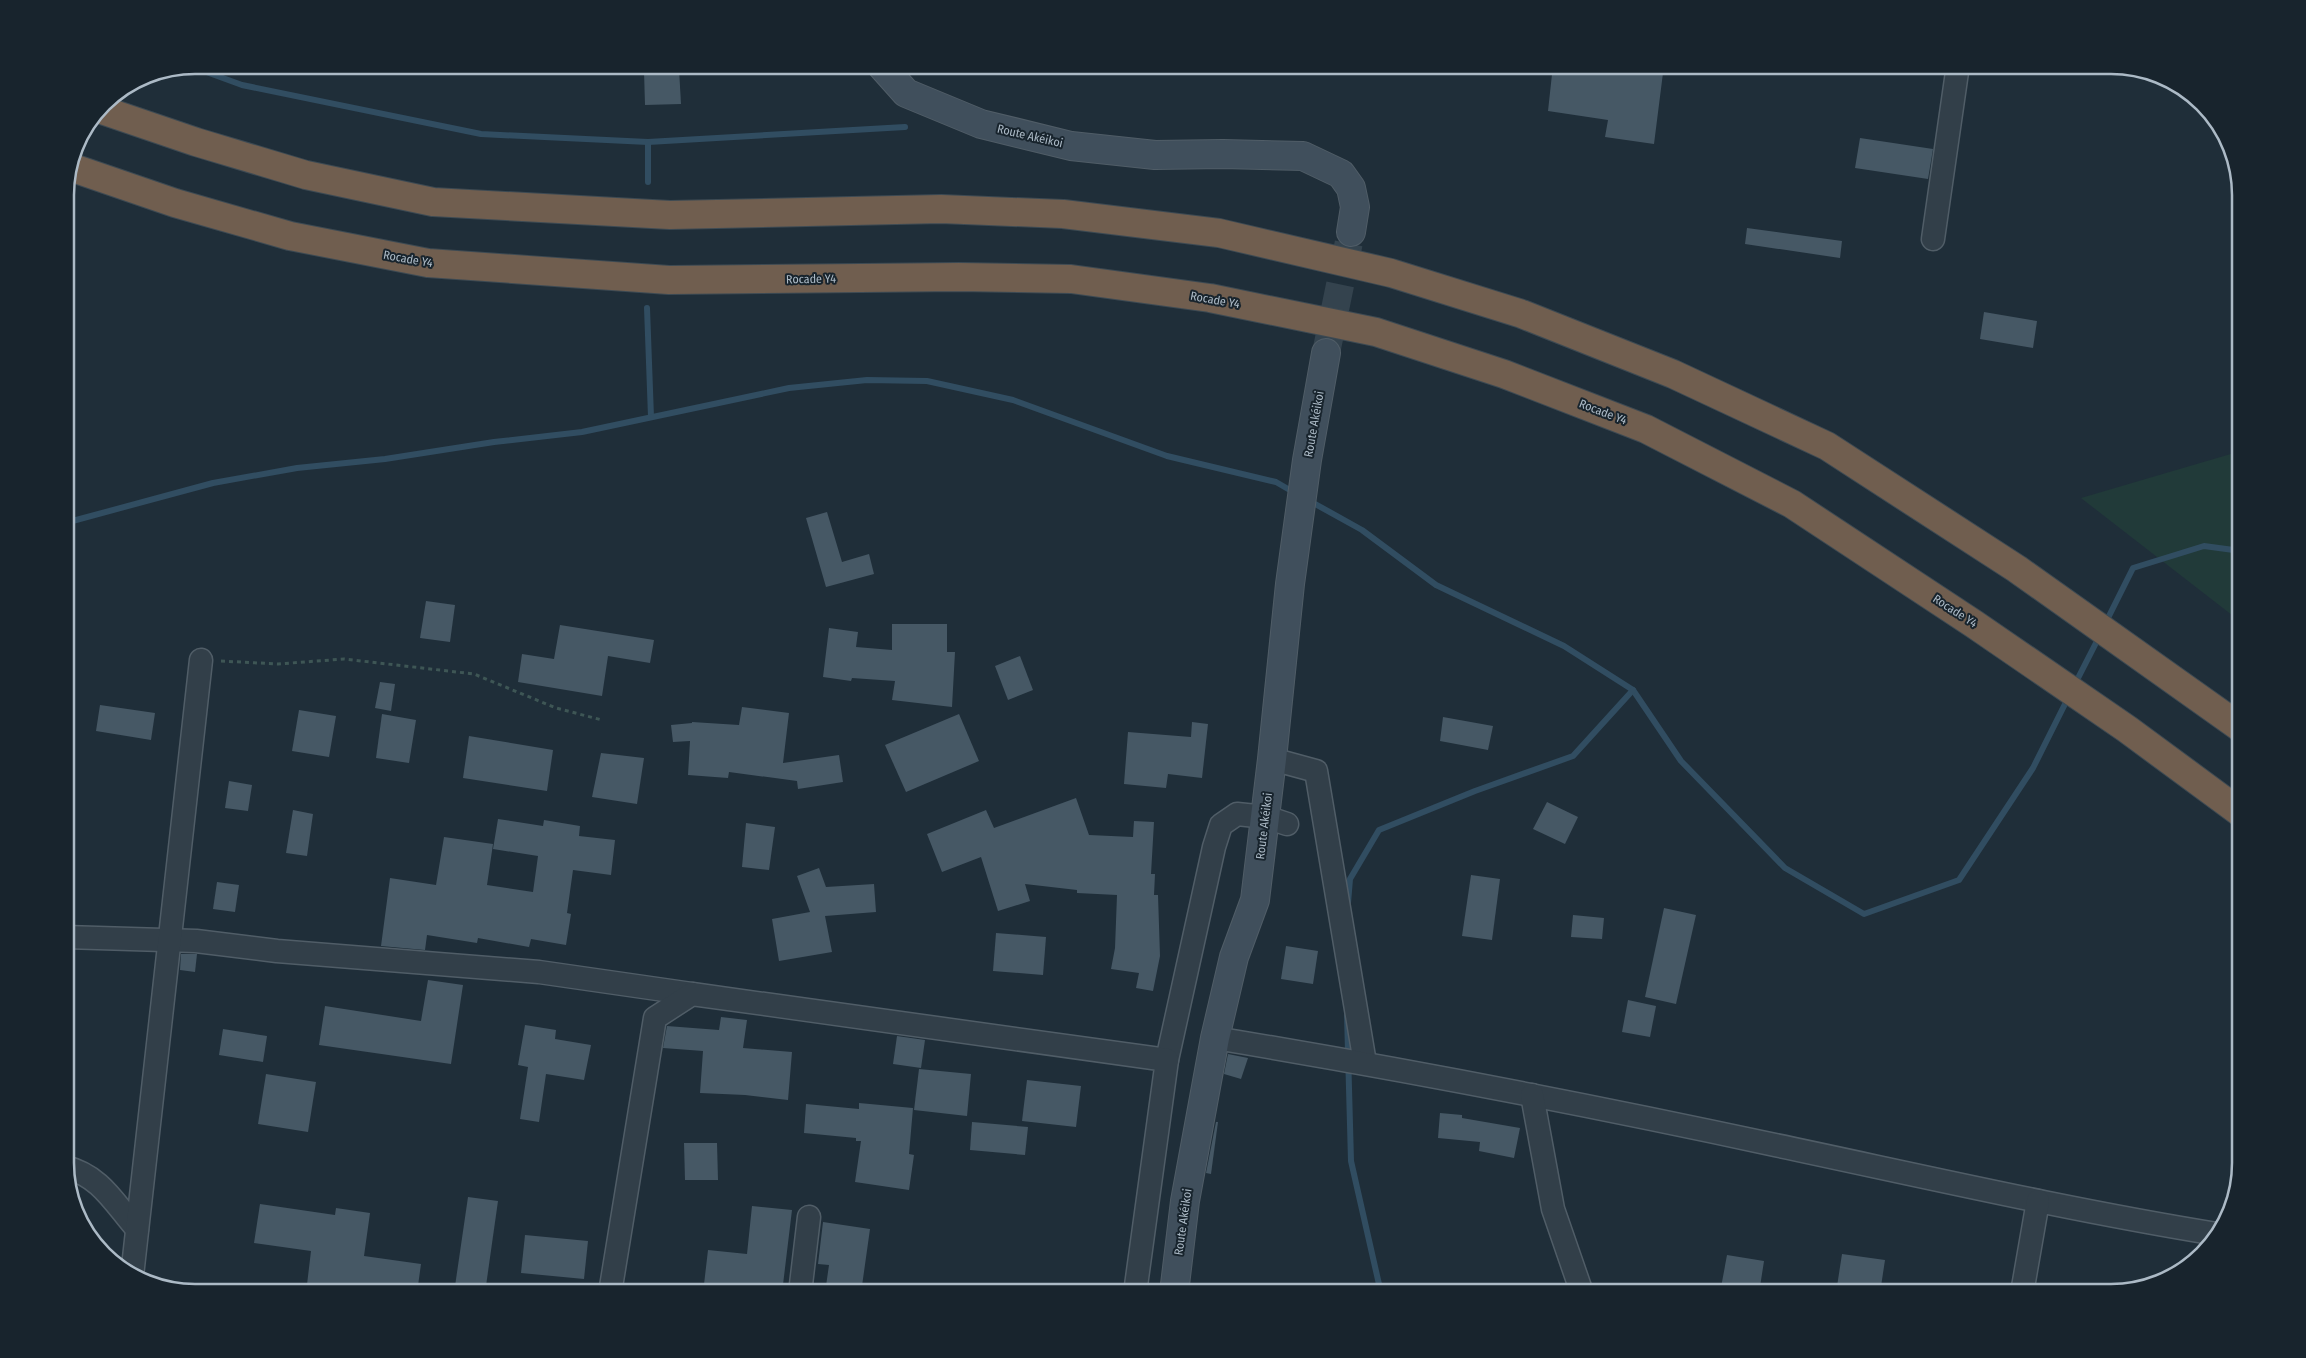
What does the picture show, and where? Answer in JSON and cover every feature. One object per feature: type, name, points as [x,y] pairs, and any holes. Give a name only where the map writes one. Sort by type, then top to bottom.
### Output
[{"type":"highway","points":[[107,112],[196,142],[306,175],[433,202],[670,214],[941,210],[1063,214],[1219,233],[1391,273],[1540,321],[1673,374],[1827,446],[2016,569],[2232,722]]},
{"type":"highway","name":"Rocade Y4","points":[[77,170],[290,236],[428,263],[669,280],[960,277],[1071,280],[1210,298],[1376,332],[1504,374],[1646,429],[1792,504],[1974,624],[2128,729],[2232,806]]},
{"type":"street","name":"Route Akéikoi","points":[[889,74],[906,93],[981,124],[1071,146],[1155,155],[1303,156],[1341,174],[1351,188],[1355,207],[1351,232]]},
{"type":"street","points":[[1933,239],[1957,74]]},
{"type":"street","name":"Route Akéikoi","points":[[1175,1284],[1185,1201],[1215,1038],[1234,957],[1255,900],[1276,820],[1272,759],[1290,584],[1307,460],[1326,353]]},
{"type":"street","points":[[133,1267],[201,660]]},
{"type":"street","points":[[1272,759],[1316,771],[1365,1063]]},
{"type":"street","points":[[1136,1284],[1167,1060],[1212,856],[1222,825],[1237,814],[1276,820]]},
{"type":"street","points":[[74,937],[169,942],[196,941],[277,951],[539,972],[1167,1060]]},
{"type":"street","points":[[611,1284],[655,1018],[692,994]]},
{"type":"street","points":[[1215,1038],[1365,1063],[1532,1095],[2038,1201],[2210,1233]]},
{"type":"street","points":[[1532,1095],[1553,1209],[1579,1284]]},
{"type":"street","points":[[74,1171],[92,1178],[106,1189],[117,1206],[137,1229]]},
{"type":"street","points":[[2024,1284],[2038,1201]]},
{"type":"street","points":[[801,1284],[809,1217]]},
{"type":"path","points":[[201,660],[278,664],[344,659],[474,674],[556,708],[602,720]]},
{"type":"green space","points":[[2232,454],[2232,615],[2081,498]]},
{"type":"building","points":[[644,74],[679,74],[681,104],[645,105]]},
{"type":"building","points":[[1552,74],[1663,74],[1654,144],[1605,137],[1608,120],[1548,111]]},
{"type":"building","points":[[1860,138],[1933,149],[1928,179],[1855,168]]},
{"type":"building","points":[[1747,228],[1842,241],[1840,258],[1745,244]]},
{"type":"building","points":[[1984,312],[2037,321],[2033,348],[1980,339]]},
{"type":"building","points":[[827,512],[842,562],[869,554],[874,574],[826,587],[806,518]]},
{"type":"building","points":[[426,601],[455,605],[450,642],[420,638]]},
{"type":"building","points":[[892,624],[947,624],[947,652],[955,652],[952,707],[892,700],[895,681],[852,678],[851,681],[823,677],[829,628],[858,632],[856,647],[892,650]]},
{"type":"building","points":[[560,625],[654,640],[650,663],[608,656],[602,696],[518,682],[522,654],[554,659]]},
{"type":"building","points":[[1020,656],[1033,690],[1008,700],[995,666]]},
{"type":"building","points":[[380,682],[395,684],[391,711],[375,708]]},
{"type":"building","points":[[100,705],[155,713],[151,740],[96,731]]},
{"type":"building","points":[[742,707],[789,713],[783,763],[839,755],[843,782],[798,789],[797,781],[729,772],[728,778],[688,775],[690,741],[673,742],[671,725],[692,722],[739,725]]},
{"type":"building","points":[[299,710],[336,716],[329,757],[292,751]]},
{"type":"building","points":[[382,714],[416,720],[409,763],[376,758]]},
{"type":"building","points":[[959,714],[979,761],[906,792],[885,745]]},
{"type":"building","points":[[1443,717],[1493,726],[1488,750],[1440,741]]},
{"type":"building","points":[[1192,722],[1208,724],[1202,778],[1168,774],[1166,788],[1124,784],[1128,732],[1191,737]]},
{"type":"building","points":[[469,736],[553,750],[547,791],[463,778]]},
{"type":"building","points":[[601,753],[644,758],[637,804],[592,797]]},
{"type":"building","points":[[229,781],[252,785],[248,811],[225,808]]},
{"type":"building","points":[[1076,798],[1089,835],[1133,837],[1134,821],[1154,822],[1151,874],[1155,874],[1154,895],[1158,895],[1160,956],[1153,991],[1136,988],[1139,973],[1111,969],[1115,948],[1117,895],[1077,893],[1077,890],[1025,884],[1030,901],[998,911],[981,857],[942,872],[927,834],[986,810],[994,828]]},
{"type":"building","points":[[1547,802],[1578,817],[1565,844],[1533,829]]},
{"type":"building","points":[[293,810],[313,814],[307,856],[286,853]]},
{"type":"building","points":[[498,819],[543,826],[544,820],[580,826],[579,836],[615,840],[611,875],[573,870],[567,913],[571,914],[566,945],[531,939],[529,947],[478,938],[477,943],[427,935],[425,950],[381,946],[390,878],[436,885],[444,837],[493,844],[487,885],[533,892],[538,856],[493,849]]},
{"type":"building","points":[[746,823],[775,827],[769,870],[742,867]]},
{"type":"building","points":[[819,868],[826,887],[874,884],[876,912],[825,916],[832,952],[779,961],[772,919],[810,912],[797,876]]},
{"type":"building","points":[[1471,875],[1500,879],[1492,940],[1462,936]]},
{"type":"building","points":[[217,882],[239,885],[235,912],[213,909]]},
{"type":"building","points":[[1664,908],[1696,915],[1676,1004],[1645,997]]},
{"type":"building","points":[[1573,915],[1604,918],[1602,939],[1571,937]]},
{"type":"building","points":[[996,933],[1046,937],[1043,975],[993,971]]},
{"type":"building","points":[[1286,946],[1318,951],[1313,984],[1281,979]]},
{"type":"building","points":[[181,954],[197,954],[195,972],[180,970]]},
{"type":"building","points":[[428,980],[463,985],[451,1064],[319,1045],[325,1006],[421,1021]]},
{"type":"building","points":[[1628,1000],[1656,1006],[1650,1037],[1622,1032]]},
{"type":"building","points":[[721,1017],[747,1020],[743,1048],[792,1052],[788,1100],[745,1095],[700,1093],[703,1051],[663,1048],[667,1026],[719,1030]]},
{"type":"building","points":[[525,1025],[556,1030],[555,1039],[591,1045],[584,1080],[546,1074],[539,1122],[520,1119],[528,1067],[518,1065]]},
{"type":"building","points":[[223,1029],[267,1036],[263,1062],[219,1055]]},
{"type":"building","points":[[897,1036],[925,1040],[921,1068],[893,1064]]},
{"type":"building","points":[[1228,1054],[1248,1058],[1241,1079],[1224,1074]]},
{"type":"building","points":[[919,1069],[971,1074],[967,1116],[914,1110]]},
{"type":"building","points":[[266,1074],[316,1082],[308,1132],[258,1124]]},
{"type":"building","points":[[1027,1080],[1081,1086],[1076,1127],[1022,1121]]},
{"type":"building","points":[[859,1103],[913,1108],[909,1154],[914,1155],[909,1190],[855,1182],[861,1141],[856,1141],[856,1138],[804,1133],[806,1104],[859,1109]]},
{"type":"building","points":[[1440,1113],[1462,1115],[1462,1118],[1520,1128],[1514,1158],[1479,1151],[1480,1142],[1438,1138]]},
{"type":"building","points":[[972,1122],[1028,1127],[1025,1155],[970,1150]]},
{"type":"building","points":[[1216,1122],[1218,1122],[1211,1174],[1206,1173]]},
{"type":"building","points":[[684,1143],[717,1143],[718,1180],[685,1180]]},
{"type":"building","points":[[468,1197],[498,1201],[486,1284],[455,1284]]},
{"type":"building","points":[[260,1204],[335,1215],[336,1208],[370,1213],[364,1256],[421,1264],[418,1284],[307,1284],[311,1251],[254,1243]]},
{"type":"building","points":[[752,1206],[792,1210],[783,1284],[704,1284],[708,1250],[747,1254]]},
{"type":"building","points":[[823,1222],[870,1229],[862,1284],[826,1284],[829,1265],[818,1264]]},
{"type":"building","points":[[525,1235],[588,1241],[584,1279],[521,1273]]},
{"type":"building","points":[[1842,1254],[1885,1260],[1881,1284],[1837,1284]]},
{"type":"building","points":[[1727,1255],[1764,1261],[1760,1284],[1722,1284]]},
{"type":"waterway","points":[[212,74],[242,85],[481,134],[648,142],[905,127]]},
{"type":"waterway","points":[[648,142],[648,182]]},
{"type":"waterway","points":[[647,308],[651,417]]},
{"type":"waterway","points":[[74,521],[213,483],[297,468],[385,459],[494,442],[582,432],[789,388],[867,380],[927,381],[1013,400],[1167,456],[1276,482],[1295,493]]},
{"type":"waterway","points":[[1308,500],[1362,530],[1436,585],[1564,646],[1633,690],[1681,761],[1785,868],[1864,914],[1959,880],[2033,768],[2068,698]]},
{"type":"waterway","points":[[2105,624],[2133,568],[2204,546],[2232,550]]},
{"type":"waterway","points":[[2074,686],[2100,635]]},
{"type":"waterway","points":[[1348,903],[1350,879],[1379,830],[1475,791],[1573,756],[1633,690]]},
{"type":"waterway","points":[[1347,1015],[1351,1161],[1379,1284]]},
{"type":"tunnel","points":[[1326,353],[1351,232]]}]
